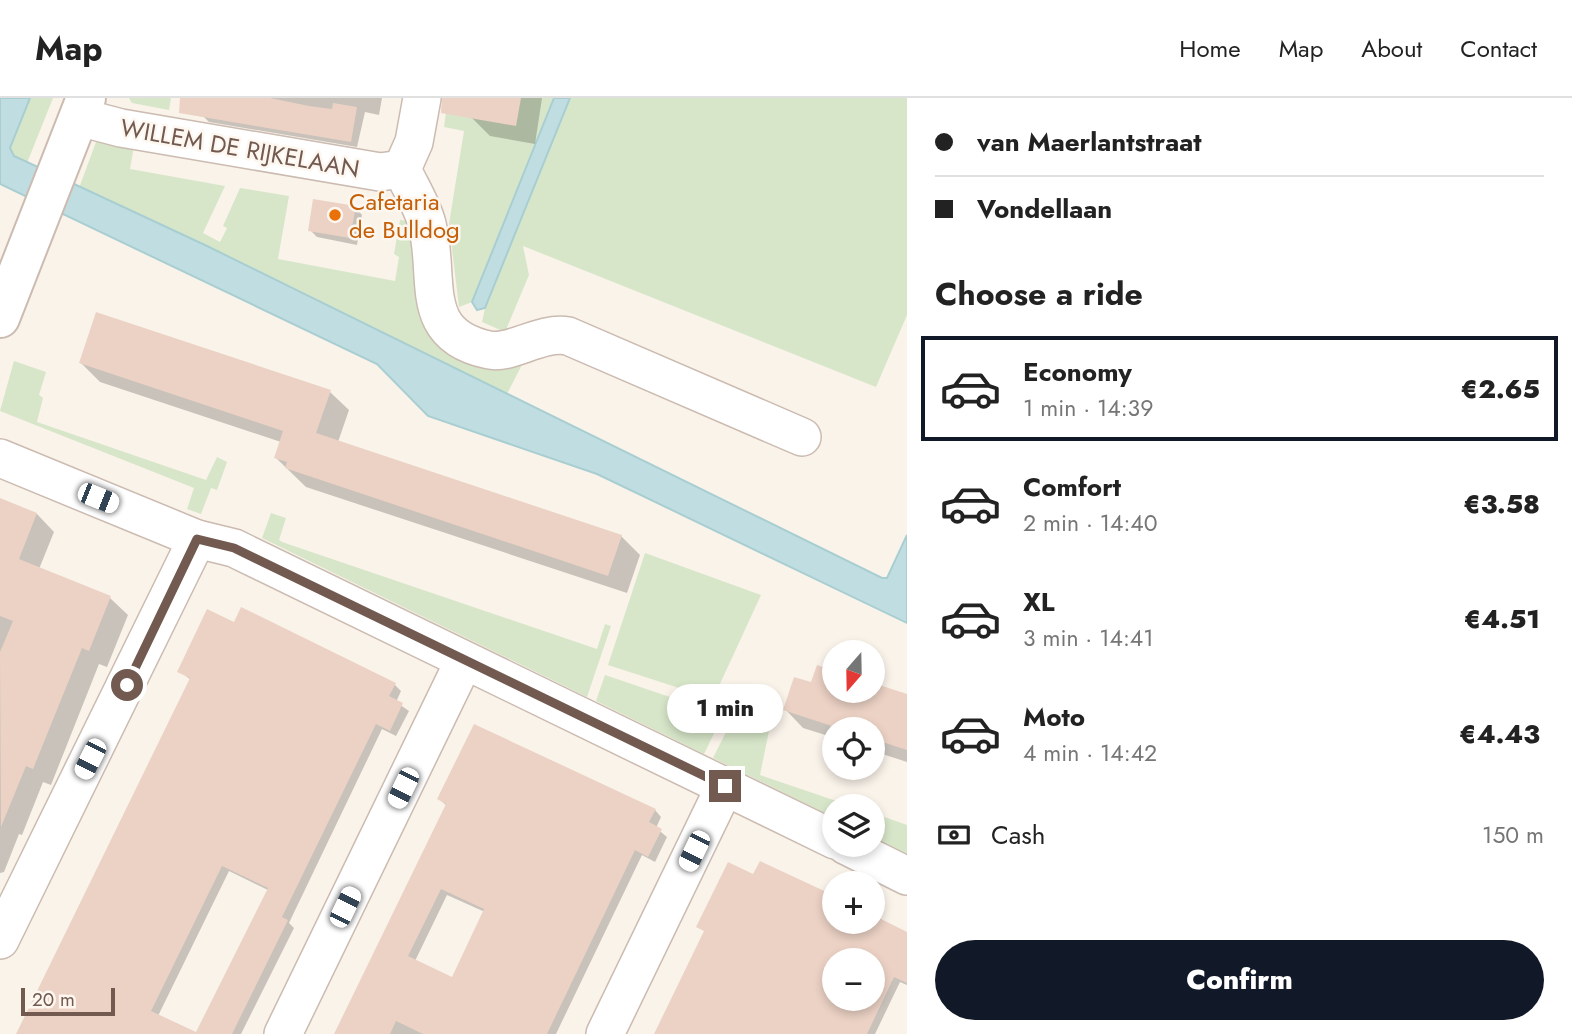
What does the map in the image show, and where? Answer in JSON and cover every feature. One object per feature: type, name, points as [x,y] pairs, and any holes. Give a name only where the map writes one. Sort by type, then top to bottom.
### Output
[{"type":"street","points":[[422,98],[414,142],[402,169],[427,223],[437,310],[449,333],[492,351],[537,338],[568,336],[802,437]]},
{"type":"street","points":[[0,318],[82,108]]},
{"type":"street","name":"WILLEM DE RIJKELAAN","points":[[82,108],[121,128],[380,172],[402,169]]},
{"type":"street","points":[[0,458],[197,539],[234,548],[822,834]]},
{"type":"street","points":[[0,940],[197,539]]},
{"type":"street","points":[[283,1034],[464,661]]},
{"type":"street","points":[[605,1034],[725,786]]},
{"type":"street","points":[[869,857],[907,876]]},
{"type":"green space","points":[[30,98],[53,98],[27,163],[14,156],[10,148]]},
{"type":"green space","points":[[129,98],[171,98],[169,110],[132,103]]},
{"type":"green space","points":[[448,98],[554,98],[472,302],[459,307],[449,224],[464,131],[444,127]]},
{"type":"green space","points":[[570,98],[907,98],[907,315],[876,387],[523,246],[529,275],[505,332],[482,322],[485,308]]},
{"type":"green space","points":[[96,142],[134,146],[130,169],[225,186],[203,233],[220,242],[227,228],[223,226],[240,188],[289,196],[278,259],[395,281],[399,257],[394,254],[400,220],[413,222],[425,323],[526,357],[507,394],[79,188]]},
{"type":"green space","points":[[14,361],[46,372],[39,395],[43,398],[37,422],[206,480],[217,457],[227,462],[217,490],[211,488],[201,514],[187,509],[194,488],[0,411]]},
{"type":"green space","points":[[271,513],[286,518],[279,540],[282,542],[597,649],[605,624],[611,626],[587,697],[262,538]]},
{"type":"green space","points":[[645,553],[761,595],[713,699],[608,665]]},
{"type":"green space","points":[[605,675],[723,715],[704,754],[596,701]]},
{"type":"green space","points":[[735,714],[770,726],[760,775],[822,796],[822,812],[713,758]]},
{"type":"green space","points":[[885,817],[907,825],[907,854],[885,843]]},
{"type":"water","points":[[0,98],[30,98],[10,148],[14,156],[207,246],[882,578],[887,578],[907,535],[907,623],[597,474],[428,416],[377,364],[0,184]]},
{"type":"water","points":[[554,98],[570,98],[485,308],[477,310],[472,302]]},
{"type":"building","points":[[180,98],[270,98],[332,109],[333,103],[357,107],[351,142],[179,113]]},
{"type":"building","points":[[442,98],[521,98],[516,126],[441,113]]},
{"type":"building","points":[[313,199],[356,206],[350,238],[308,231]]},
{"type":"building","points":[[96,312],[331,390],[316,433],[622,535],[608,576],[285,468],[287,462],[274,458],[283,431],[79,363]]},
{"type":"building","points":[[0,498],[37,513],[19,559],[111,596],[89,651],[82,648],[33,769],[26,766],[1,827],[0,652],[13,621],[0,616]]},
{"type":"building","points":[[241,607],[396,683],[389,696],[403,703],[390,731],[376,724],[282,917],[288,920],[232,1034],[16,1034],[190,678],[177,672],[207,609],[234,622]],"holes":[[[222,866],[268,888],[196,1032],[151,1011]]]},
{"type":"building","points":[[817,665],[822,667],[822,704],[886,704],[886,687],[907,694],[907,750],[885,743],[885,717],[822,717],[822,723],[783,710],[794,677],[811,682]]},
{"type":"building","points":[[474,724],[656,809],[649,822],[662,829],[648,857],[635,850],[547,1034],[423,1034],[396,1021],[390,1034],[334,1034],[446,804],[437,799]],"holes":[[[441,889],[484,909],[452,977],[408,956]]]},
{"type":"building","points":[[760,861],[822,890],[822,934],[885,934],[885,921],[907,932],[907,983],[894,977],[885,996],[885,948],[822,948],[822,1011],[878,1011],[867,1034],[654,1034],[704,931],[696,927],[728,862],[753,874]]},
{"type":"place","name":"Cafetaria de Bulldog","points":[[335,215]]},
{"type":"route","points":[[127,685],[197,539],[234,548],[725,786]]}]
